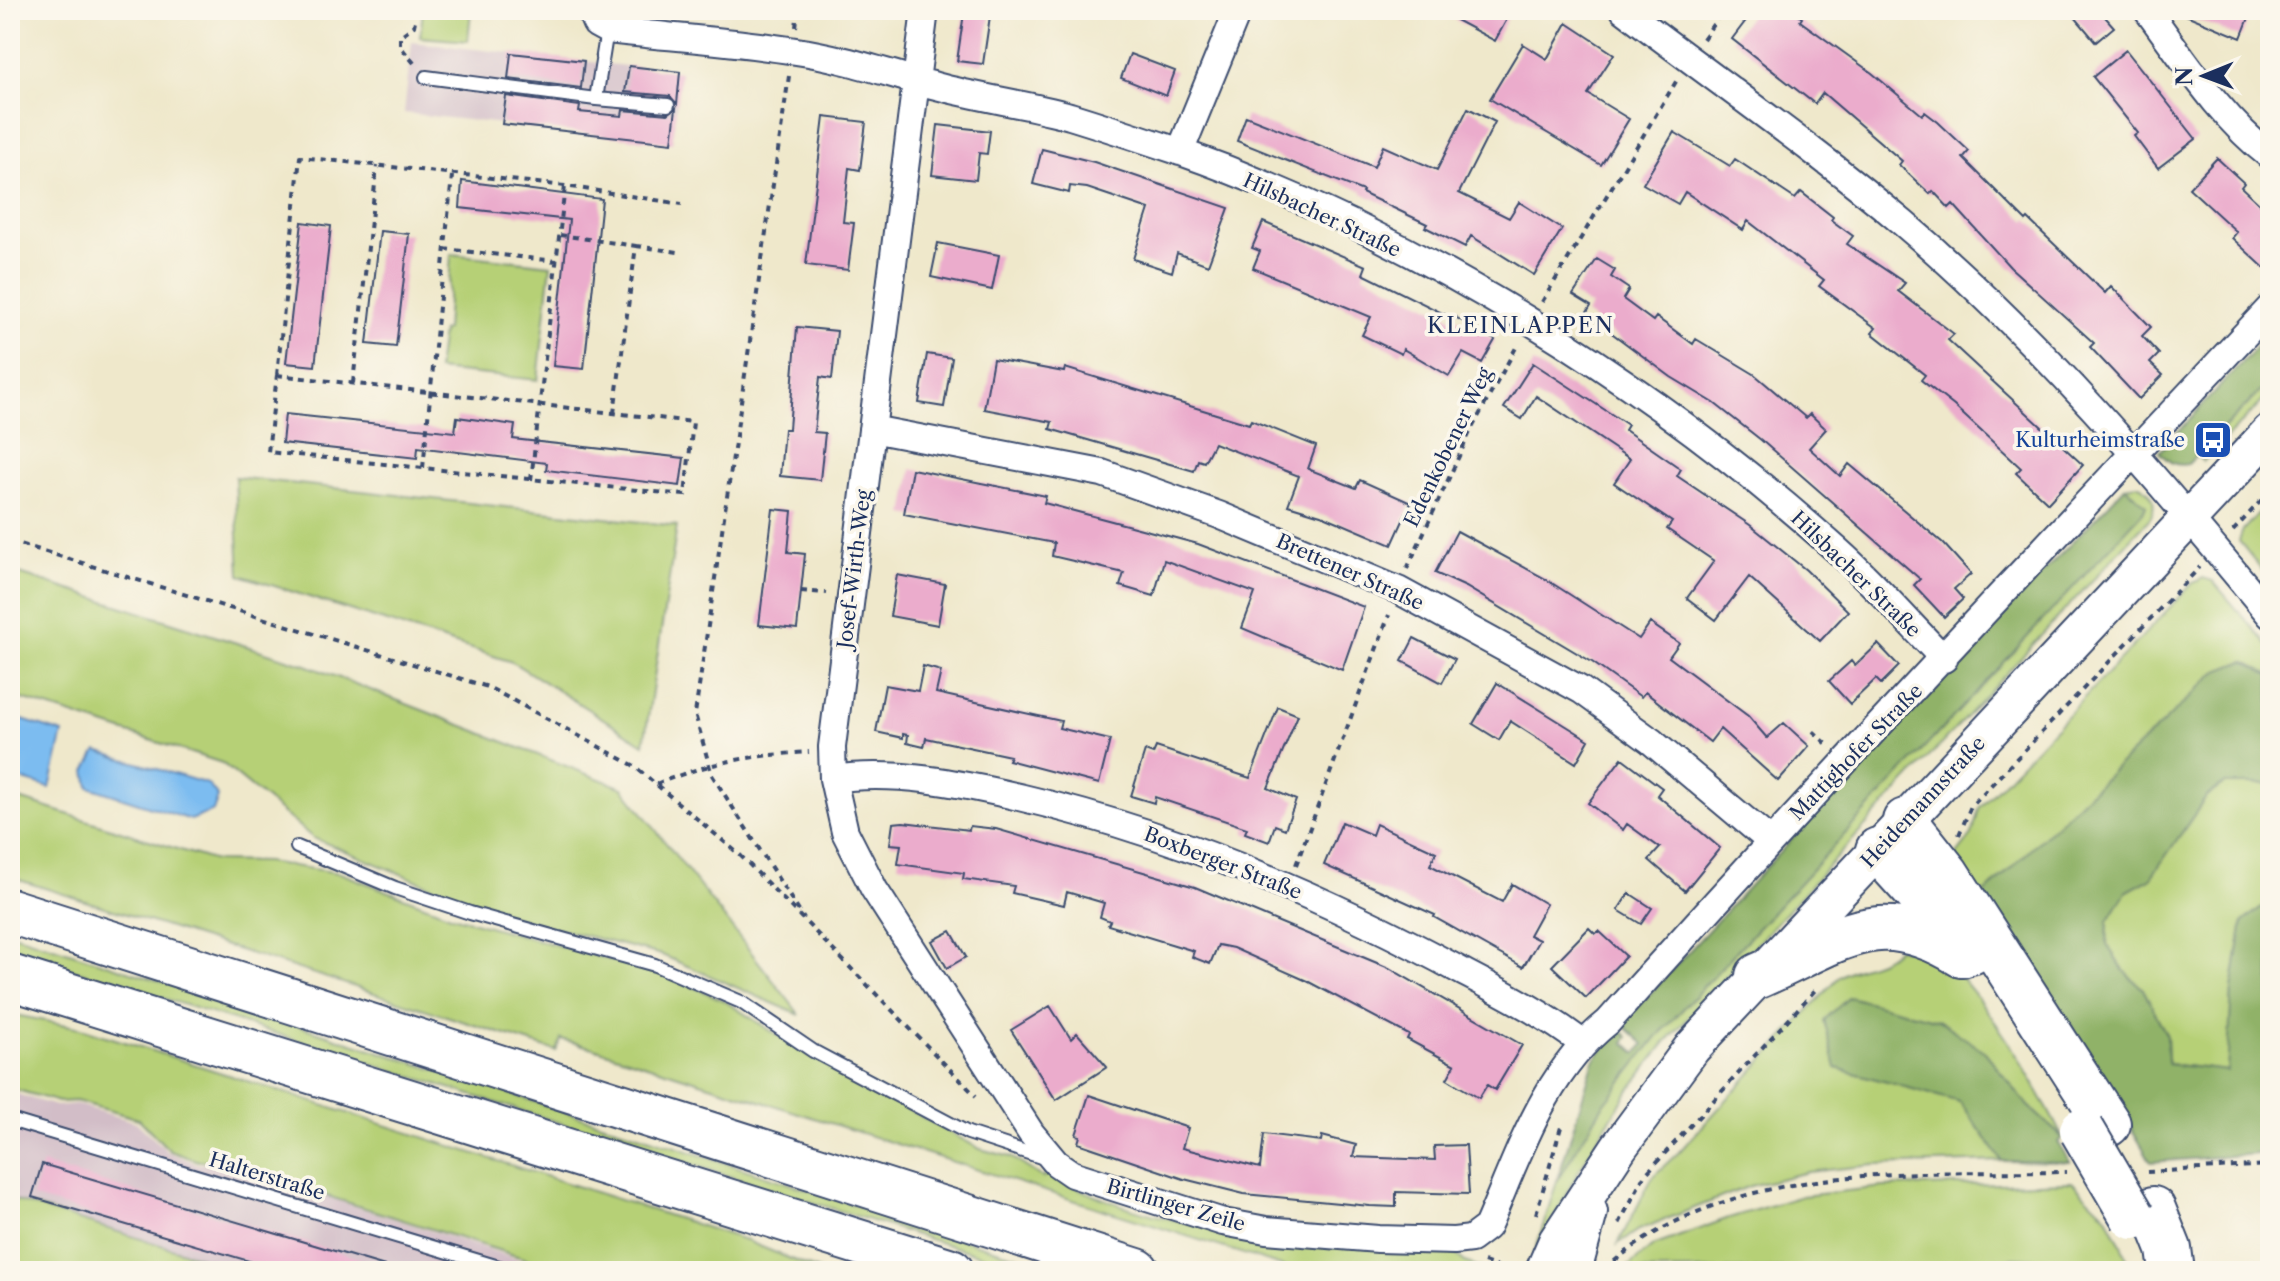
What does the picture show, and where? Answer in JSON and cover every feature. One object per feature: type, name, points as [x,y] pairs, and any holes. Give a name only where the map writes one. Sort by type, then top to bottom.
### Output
[{"type":"highway","points":[[1892,836],[2142,1199],[2169,1249],[2172,1271]]},
{"type":"highway","points":[[1892,836],[1947,874],[2095,1127]]},
{"type":"highway","points":[[10,911],[1137,1271]]},
{"type":"highway","points":[[1758,976],[1862,930],[1891,926],[1907,928],[1941,942],[1981,967]]},
{"type":"highway","points":[[10,977],[951,1271]]},
{"type":"highway","points":[[2142,1199],[2155,1271]]},
{"type":"highway","points":[[783,1219],[825,1249],[865,1271]]},
{"type":"main road","name":"Heidemannstraße","points":[[1544,1271],[1557,1241],[1652,1098],[1758,976],[2270,432]]},
{"type":"main road","name":"Heidemannstraße","points":[[1573,1271],[1595,1187]]},
{"type":"street","name":"Josef-Wirth-Weg","points":[[925,10],[832,747],[833,779],[845,832],[874,889],[1000,1086]]},
{"type":"street","points":[[1180,152],[1238,10]]},
{"type":"street","points":[[1624,10],[1903,223],[2012,325],[2190,516],[2270,615]]},
{"type":"street","points":[[2147,10],[2218,105],[2247,138],[2270,156]]},
{"type":"street","name":"Hilsbacher Straße","points":[[599,20],[793,50],[895,72],[916,80],[1068,116],[1180,152],[1286,195],[1384,241],[1531,321],[1624,382],[1840,552],[1944,659]]},
{"type":"street","name":"Mattighofer Straße","points":[[1487,1227],[1545,1098],[1582,1043],[1608,1022],[1770,841],[2270,308]]},
{"type":"street","name":"Brettener Straße","points":[[872,429],[1102,473],[1219,515],[1398,590],[1581,690],[1651,741],[1770,841]]},
{"type":"street","name":"Boxberger Straße","points":[[833,779],[875,775],[924,780],[1065,807],[1120,824],[1288,886],[1421,949],[1582,1043]]},
{"type":"street","name":"Birtlinger Zeile","points":[[1000,1086],[1056,1163],[1072,1174],[1161,1203],[1266,1230],[1363,1239],[1454,1241],[1471,1239],[1487,1227]]},
{"type":"lane","points":[[596,99],[599,20]]},
{"type":"lane","points":[[426,77],[668,105]]},
{"type":"lane","points":[[297,847],[395,888],[470,913],[655,965],[741,1002],[813,1051],[968,1133],[1056,1163]]},
{"type":"lane","name":"Halterstraße","points":[[10,1120],[512,1271]]},
{"type":"path","points":[[417,10],[414,26],[400,36],[400,46],[426,77]]},
{"type":"path","name":"Edenkobener Weg","points":[[1288,886],[1398,590],[1471,430],[1531,321],[1723,10]]},
{"type":"path","points":[[793,50],[695,714],[712,775],[811,929]]},
{"type":"path","points":[[277,375],[693,422],[685,495],[268,452],[300,157],[565,186],[682,204]]},
{"type":"path","points":[[353,383],[377,166]]},
{"type":"path","points":[[423,468],[428,392],[452,175]]},
{"type":"path","points":[[531,480],[565,186]]},
{"type":"path","points":[[560,235],[678,252]]},
{"type":"path","points":[[614,413],[636,246]]},
{"type":"path","points":[[444,249],[557,261]]},
{"type":"path","points":[[10,541],[488,687],[633,765],[740,855],[979,1100],[1000,1086]]},
{"type":"path","points":[[801,591],[830,594]]},
{"type":"path","points":[[656,784],[708,764],[756,755],[812,752]]},
{"type":"path","points":[[1533,1226],[1563,1122]]},
{"type":"path","points":[[2142,1199],[2270,1165]]},
{"type":"path","points":[[1603,1271],[1634,1244],[1736,1196],[1865,1174],[2071,1172]]},
{"type":"path","points":[[1473,1258],[1511,1271]]},
{"type":"shaded area","points":[[412,42],[680,72],[672,143],[404,113]]},
{"type":"shaded area","points":[[10,1092],[56,1106],[75,1104],[136,1122],[168,1152],[198,1164],[212,1163],[261,1176],[555,1271],[248,1271],[10,1198]]},
{"type":"green space","points":[[423,10],[471,10],[468,41],[420,37]]},
{"type":"green space","points":[[451,254],[551,265],[538,380],[437,370],[442,331],[446,330]]},
{"type":"green space","points":[[2270,332],[2270,382],[2188,464],[2175,464],[2165,458],[2159,452]]},
{"type":"green space","points":[[2270,382],[2270,394],[2203,462],[2197,456]]},
{"type":"green space","points":[[235,477],[677,526],[644,744],[512,662],[240,575]]},
{"type":"green space","points":[[2137,484],[2152,498],[2150,518],[1666,1042],[1645,1069],[1590,1152],[1529,1271],[1557,1181],[1602,1107],[1656,1038],[2143,512],[2146,505],[2125,487]]},
{"type":"green space","points":[[2125,487],[2146,505],[2143,512],[1656,1038],[1602,1107],[1557,1181],[1594,1060],[1619,1028],[1628,1037],[1624,1042],[1637,1053],[1644,1044],[1622,1024],[1884,739]]},
{"type":"green space","points":[[2270,500],[2270,580],[2239,541],[2243,530]]},
{"type":"green space","points":[[10,571],[306,665],[623,788],[800,1015],[662,955],[499,914],[313,838],[222,763],[10,695]]},
{"type":"green space","points":[[2203,578],[2213,581],[2270,648],[2270,675],[2244,661],[2216,672],[1981,897],[1954,858],[1972,835],[1979,808],[2193,583]]},
{"type":"green space","points":[[2244,661],[2270,675],[2270,784],[2224,784],[2207,796],[2150,879],[2126,892],[2108,921],[2107,944],[2124,971],[2143,989],[2167,1036],[2168,1064],[2227,1071],[2232,989],[2243,922],[2270,900],[2270,1153],[2151,1162],[2057,1002],[1981,897],[2216,672]]},
{"type":"green space","points":[[2246,781],[2270,784],[2270,900],[2243,922],[2232,989],[2228,1071],[2168,1064],[2167,1036],[2143,989],[2124,971],[2107,944],[2108,921],[2126,892],[2150,878],[2207,796],[2224,784]]},
{"type":"green space","points":[[10,796],[215,861],[266,862],[340,873],[456,917],[671,977],[723,1000],[796,1047],[980,1149],[1011,1157],[1043,1178],[1048,1173],[1093,1195],[1142,1212],[1193,1224],[1298,1240],[1453,1252],[1465,1262],[1490,1271],[1297,1271],[590,1047],[561,1039],[556,1051],[10,877]]},
{"type":"green space","points":[[10,933],[1066,1271],[1031,1271],[10,950]]},
{"type":"green space","points":[[1897,948],[1938,952],[1957,973],[2007,1040],[2063,1138],[2028,1106],[1985,1052],[1836,1068],[1960,1102],[2002,1161],[1874,1165],[1808,1172],[1750,1186],[1639,1230],[1618,1244],[1653,1176],[1678,1153],[1838,978],[1884,959]]},
{"type":"green space","points":[[1849,997],[1938,1020],[1985,1052],[2028,1106],[2063,1138],[2058,1142],[2070,1162],[2002,1161],[1960,1102],[1836,1068],[1824,1020]]},
{"type":"green space","points":[[10,1014],[81,1028],[742,1239],[820,1271],[564,1271],[213,1160],[198,1161],[170,1151],[139,1119],[76,1101],[59,1102],[10,1088]]},
{"type":"green space","points":[[2072,1182],[2107,1216],[2128,1260],[2116,1271],[2071,1271],[2042,1259],[2014,1257],[1954,1271],[1823,1268],[1623,1271],[1653,1246],[1802,1196],[1883,1187]]},
{"type":"green space","points":[[10,1199],[246,1271],[10,1271]]},
{"type":"water","points":[[10,716],[63,733],[50,788],[10,776]]},
{"type":"water","points":[[97,751],[208,784],[218,797],[213,811],[191,820],[89,787],[86,771]]},
{"type":"building","points":[[1437,10],[1512,10],[1495,41]]},
{"type":"building","points":[[1754,10],[1792,10],[1802,18],[1800,21],[1872,73],[1922,115],[1925,112],[1938,122],[1969,151],[1963,158],[2026,221],[2028,219],[2105,293],[2111,286],[2151,327],[2142,336],[2159,354],[2150,363],[2163,375],[2139,399],[2090,347],[2094,343],[2010,267],[1953,204],[1949,208],[1933,191],[1930,194],[1899,165],[1902,161],[1823,93],[1815,104],[1732,39]]},
{"type":"building","points":[[2069,10],[2099,10],[2114,27],[2096,42]]},
{"type":"building","points":[[2174,10],[2252,10],[2241,38]]},
{"type":"building","points":[[964,13],[990,16],[983,64],[957,61]]},
{"type":"building","points":[[1567,23],[1614,54],[1588,94],[1629,119],[1601,165],[1490,99],[1523,44],[1547,59]]},
{"type":"building","points":[[2126,50],[2196,139],[2158,168],[2134,136],[2138,133],[2093,77]]},
{"type":"building","points":[[511,53],[584,61],[581,88],[508,79]]},
{"type":"building","points":[[1130,54],[1175,71],[1166,96],[1121,78]]},
{"type":"building","points":[[629,66],[680,72],[677,104],[670,96],[625,92]]},
{"type":"building","points":[[506,96],[580,106],[579,112],[622,116],[623,110],[668,114],[676,108],[672,143],[502,124]]},
{"type":"building","points":[[1468,108],[1495,122],[1459,193],[1509,218],[1519,202],[1562,229],[1534,275],[1471,236],[1465,247],[1363,191],[1237,141],[1246,116],[1374,167],[1383,146],[1437,170]]},
{"type":"building","points":[[824,117],[866,122],[860,170],[849,168],[843,222],[854,223],[848,270],[806,265]]},
{"type":"building","points":[[938,125],[990,131],[987,154],[979,153],[976,180],[932,175]]},
{"type":"building","points":[[1674,132],[1730,166],[1735,159],[1795,199],[1801,192],[1833,217],[1831,220],[1853,236],[1847,244],[1905,283],[1898,291],[1954,334],[1948,340],[2083,465],[2048,503],[2016,473],[2021,468],[1921,380],[1925,375],[1872,333],[1876,328],[1819,286],[1824,280],[1748,221],[1743,230],[1685,192],[1678,204],[1643,184]]},
{"type":"building","points":[[1042,149],[1094,162],[1229,208],[1208,265],[1177,253],[1172,272],[1133,259],[1149,209],[1087,188],[1070,186],[1069,193],[1033,184]]},
{"type":"building","points":[[2217,158],[2244,183],[2241,187],[2270,214],[2270,273],[2232,238],[2237,232],[2189,188]]},
{"type":"building","points":[[462,181],[602,199],[584,369],[553,366],[569,220],[460,208]]},
{"type":"building","points":[[302,222],[331,226],[315,366],[286,363]]},
{"type":"building","points":[[1263,222],[1366,266],[1363,274],[1455,317],[1495,340],[1482,363],[1463,353],[1449,376],[1403,349],[1401,354],[1362,335],[1371,317],[1253,268],[1260,251],[1252,248]]},
{"type":"building","points":[[380,231],[409,234],[396,347],[367,344]]},
{"type":"building","points":[[938,243],[999,255],[992,290],[931,277]]},
{"type":"building","points":[[1597,259],[1615,270],[1611,277],[1629,289],[1623,299],[1653,321],[1656,317],[1693,344],[1696,339],[1754,374],[1806,418],[1810,414],[1826,429],[1809,448],[1840,476],[1849,464],[1943,543],[1971,574],[1954,589],[1963,599],[1944,617],[1914,585],[1920,579],[1761,440],[1714,403],[1671,377],[1586,314],[1591,306],[1573,295]]},
{"type":"building","points":[[797,327],[837,331],[832,379],[820,377],[814,432],[825,433],[820,480],[780,476],[784,429],[789,429]]},
{"type":"building","points":[[927,354],[952,358],[944,407],[919,403]]},
{"type":"building","points":[[993,359],[1064,372],[1065,368],[1249,424],[1251,420],[1316,446],[1308,469],[1356,488],[1360,480],[1411,503],[1392,545],[1324,516],[1288,505],[1299,476],[1214,443],[1204,462],[1198,460],[1194,471],[1050,429],[1052,422],[984,409]]},
{"type":"building","points":[[1533,363],[1628,425],[1625,430],[1681,469],[1677,476],[1750,525],[1806,570],[1848,611],[1820,641],[1749,577],[1716,620],[1687,598],[1714,561],[1667,529],[1672,522],[1614,483],[1630,459],[1536,396],[1522,419],[1504,408]]},
{"type":"building","points":[[285,414],[455,432],[457,417],[515,425],[513,439],[684,458],[680,486],[546,470],[547,463],[418,447],[417,458],[282,443]]},
{"type":"building","points":[[912,469],[1046,496],[1044,503],[1198,544],[1364,607],[1342,670],[1242,628],[1255,593],[1164,560],[1154,596],[1120,586],[1124,573],[1052,556],[1054,543],[904,514]]},
{"type":"building","points":[[773,509],[792,511],[788,552],[805,554],[797,629],[759,625]]},
{"type":"building","points":[[1457,531],[1544,578],[1639,639],[1650,623],[1679,643],[1669,657],[1748,716],[1767,738],[1784,723],[1809,746],[1778,781],[1720,729],[1710,742],[1645,692],[1641,697],[1592,662],[1466,587],[1435,573]]},
{"type":"building","points":[[897,575],[945,584],[938,625],[890,616]]},
{"type":"building","points":[[1414,638],[1455,659],[1442,683],[1402,661]]},
{"type":"building","points":[[1878,644],[1899,666],[1881,684],[1876,679],[1850,704],[1829,681],[1851,661],[1855,666]]},
{"type":"building","points":[[923,666],[941,671],[936,693],[1061,721],[1059,728],[1110,740],[1099,784],[1008,760],[1010,756],[926,738],[924,747],[907,743],[908,735],[903,734],[903,738],[876,732],[885,685],[918,691]]},
{"type":"building","points":[[1497,683],[1589,740],[1576,763],[1510,721],[1499,740],[1473,724]]},
{"type":"building","points":[[1278,707],[1298,715],[1268,788],[1296,800],[1285,829],[1275,825],[1269,842],[1245,833],[1247,828],[1155,797],[1154,803],[1131,796],[1145,751],[1153,754],[1156,747],[1250,778]]},
{"type":"building","points":[[1622,758],[1662,788],[1657,795],[1720,848],[1685,891],[1649,860],[1660,848],[1627,824],[1623,830],[1588,803]]},
{"type":"building","points":[[1342,822],[1372,835],[1376,824],[1436,852],[1430,865],[1502,902],[1512,884],[1546,904],[1529,935],[1539,940],[1523,967],[1435,915],[1324,865]]},
{"type":"building","points":[[893,823],[969,830],[970,826],[996,829],[1195,887],[1389,968],[1522,1045],[1495,1090],[1487,1085],[1479,1098],[1447,1079],[1455,1065],[1407,1039],[1409,1035],[1307,981],[1233,948],[1218,945],[1210,964],[1192,957],[1194,951],[1108,925],[1110,921],[1100,917],[1104,903],[1067,892],[1064,905],[1012,893],[1014,886],[963,879],[964,873],[898,864],[901,845],[890,844]]},
{"type":"building","points":[[1629,893],[1652,908],[1641,924],[1618,910]]},
{"type":"building","points":[[1589,928],[1595,934],[1599,931],[1626,956],[1586,998],[1552,966]]},
{"type":"building","points":[[951,931],[966,957],[947,968],[932,941]]},
{"type":"building","points":[[1050,1006],[1071,1039],[1077,1033],[1107,1067],[1056,1100],[1011,1030]]},
{"type":"building","points":[[1089,1095],[1188,1128],[1182,1148],[1260,1168],[1264,1134],[1321,1141],[1322,1136],[1356,1145],[1353,1157],[1435,1160],[1434,1146],[1466,1145],[1469,1194],[1396,1192],[1396,1207],[1370,1206],[1244,1194],[1184,1179],[1078,1143],[1080,1136],[1076,1135]]},
{"type":"building","points":[[42,1164],[385,1266],[384,1271],[283,1271],[32,1197]]},
{"type":"place","name":"Kulturheimstraße","points":[[2213,440]]},
{"type":"district","name":"KLEINLAPPEN","points":[[1521,325]]}]
